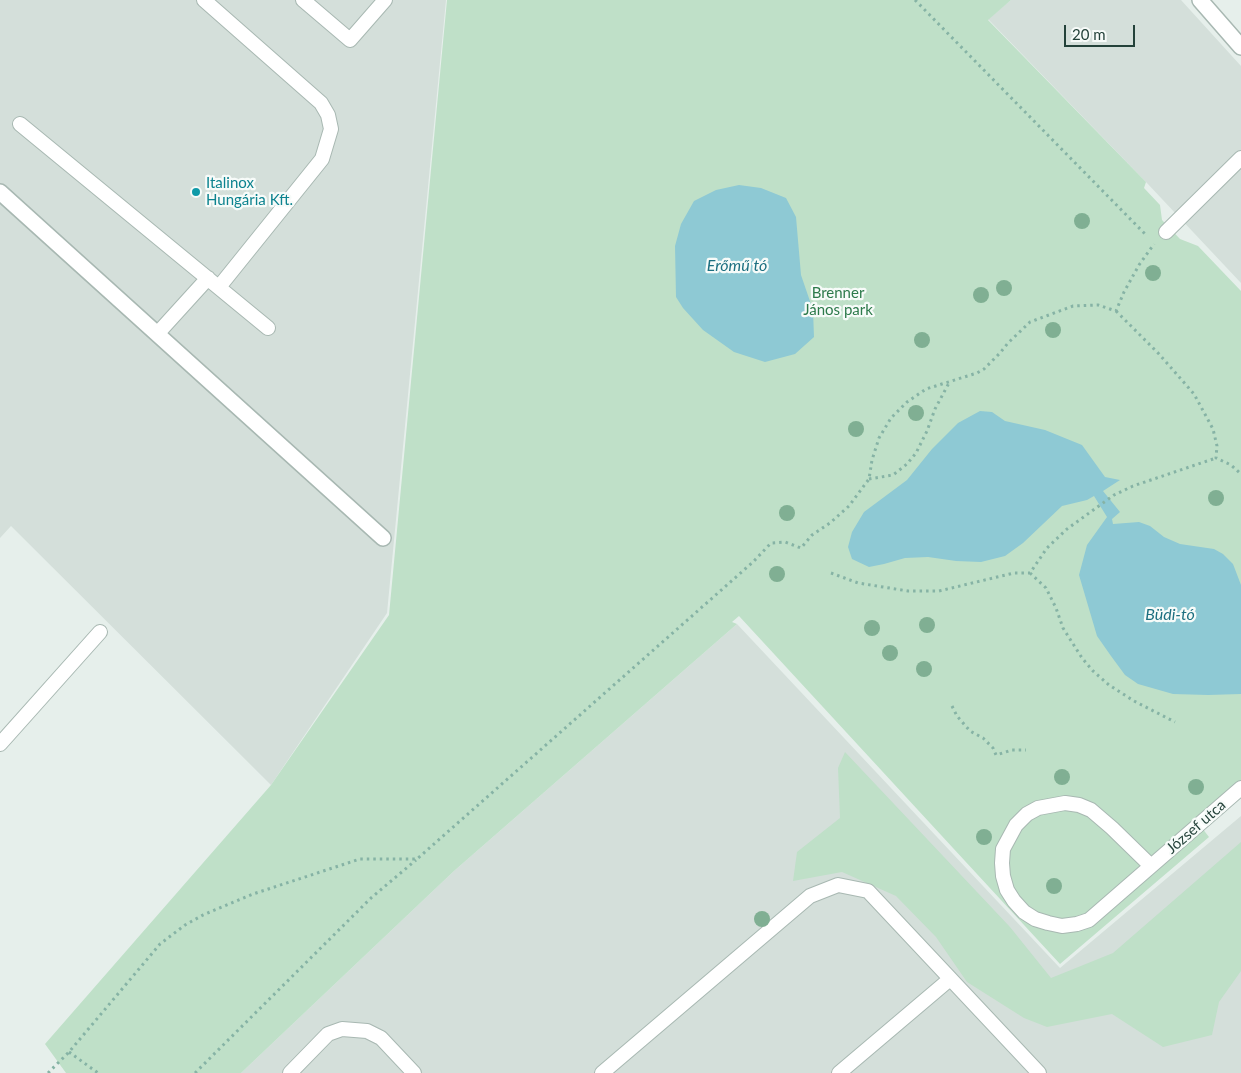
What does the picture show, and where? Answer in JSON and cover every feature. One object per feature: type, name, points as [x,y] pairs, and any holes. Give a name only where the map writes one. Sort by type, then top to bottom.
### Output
[{"type":"street","points":[[1200,0],[1241,46]]},
{"type":"street","points":[[0,192],[383,538]]},
{"type":"lane","points":[[158,333],[213,283],[322,159],[331,129],[328,115],[322,103],[204,0]]},
{"type":"lane","points":[[303,0],[350,40],[385,0]]},
{"type":"lane","points":[[20,124],[268,328]]},
{"type":"lane","points":[[1166,232],[1241,158]]},
{"type":"lane","points":[[0,744],[100,632]]},
{"type":"lane","name":"József utca","points":[[1151,866],[1092,810],[1079,805],[1065,803],[1038,808],[1027,814],[1016,825],[1003,849],[1002,863],[1003,876],[1008,890],[1014,901],[1024,912],[1035,919],[1062,926],[1077,924],[1089,920],[1241,788]]},
{"type":"lane","points":[[602,1073],[810,896],[838,885],[868,891],[1039,1073]]},
{"type":"lane","points":[[839,1073],[950,979]]},
{"type":"lane","points":[[290,1073],[328,1034],[342,1029],[367,1031],[381,1038],[414,1073]]},
{"type":"path","points":[[915,0],[1147,236]]},
{"type":"path","points":[[1116,311],[1139,265],[1154,243],[1166,232]]},
{"type":"path","points":[[195,1073],[371,898],[753,562],[771,543],[785,542],[801,548],[812,535],[830,523],[849,506],[869,479],[872,460],[880,438],[892,418],[907,402],[926,389],[984,369],[1017,333],[1030,322],[1073,306],[1098,305],[1116,311],[1159,354],[1194,394],[1213,429],[1217,446],[1216,458]]},
{"type":"path","points":[[869,479],[893,475],[907,464],[916,453],[935,409],[950,381]]},
{"type":"path","points":[[1030,573],[1047,548],[1067,529],[1114,495],[1133,486],[1216,458],[1231,465],[1241,474]]},
{"type":"path","points":[[831,573],[858,583],[916,591],[939,591],[1014,574],[1030,573],[1046,588],[1063,628],[1082,658],[1093,671],[1109,685],[1134,701],[1175,722]]},
{"type":"path","points":[[952,706],[957,716],[970,731],[983,738],[994,748],[996,755],[1012,750],[1026,750]]},
{"type":"path","points":[[48,1073],[69,1052],[160,944],[203,914],[253,894],[360,859],[417,859]]},
{"type":"path","points":[[69,1052],[98,1073]]},
{"type":"shaded area","points":[[0,0],[446,0],[387,613],[271,785],[11,526],[0,538]]},
{"type":"shaded area","points":[[1011,0],[1181,0],[1241,66],[1241,283],[988,19]]},
{"type":"shaded area","points":[[737,624],[1060,968],[1241,816],[1241,1073],[241,1073],[454,871]]},
{"type":"green space","name":"Brenner János park","points":[[447,0],[1011,0],[988,20],[1146,182],[1144,188],[1160,205],[1162,220],[1180,239],[1198,246],[1241,291],[1241,782],[1195,819],[1209,837],[1060,964],[739,616],[732,622],[737,624],[454,871],[241,1073],[66,1073],[45,1044],[271,785],[389,615]]},
{"type":"green space","points":[[845,752],[1010,927],[1051,978],[1113,953],[1241,842],[1241,971],[1219,1002],[1212,1035],[1163,1047],[1112,1014],[1047,1027],[1024,1018],[967,982],[936,937],[896,896],[842,872],[793,881],[797,852],[840,818],[838,768]]},
{"type":"water","name":"Erőmű tó","points":[[739,185],[761,188],[786,198],[796,217],[801,275],[813,310],[814,337],[795,354],[765,362],[734,352],[703,330],[683,308],[676,297],[675,246],[681,224],[694,201],[716,190]]},
{"type":"water","name":"Büdi-tó","points":[[980,411],[992,412],[1005,421],[1045,430],[1082,445],[1105,477],[1120,480],[1103,491],[1120,512],[1112,519],[1113,524],[1139,522],[1150,526],[1164,537],[1180,544],[1214,549],[1223,554],[1233,564],[1241,585],[1241,694],[1173,694],[1138,684],[1125,675],[1097,636],[1079,575],[1087,545],[1107,517],[1094,496],[1087,500],[1062,506],[1023,543],[1005,556],[981,562],[928,557],[905,558],[869,567],[852,559],[848,547],[852,532],[864,512],[907,480],[932,449],[958,423]]},
{"type":"place","name":"Italinox Hungária Kft.","points":[[196,192]]}]
